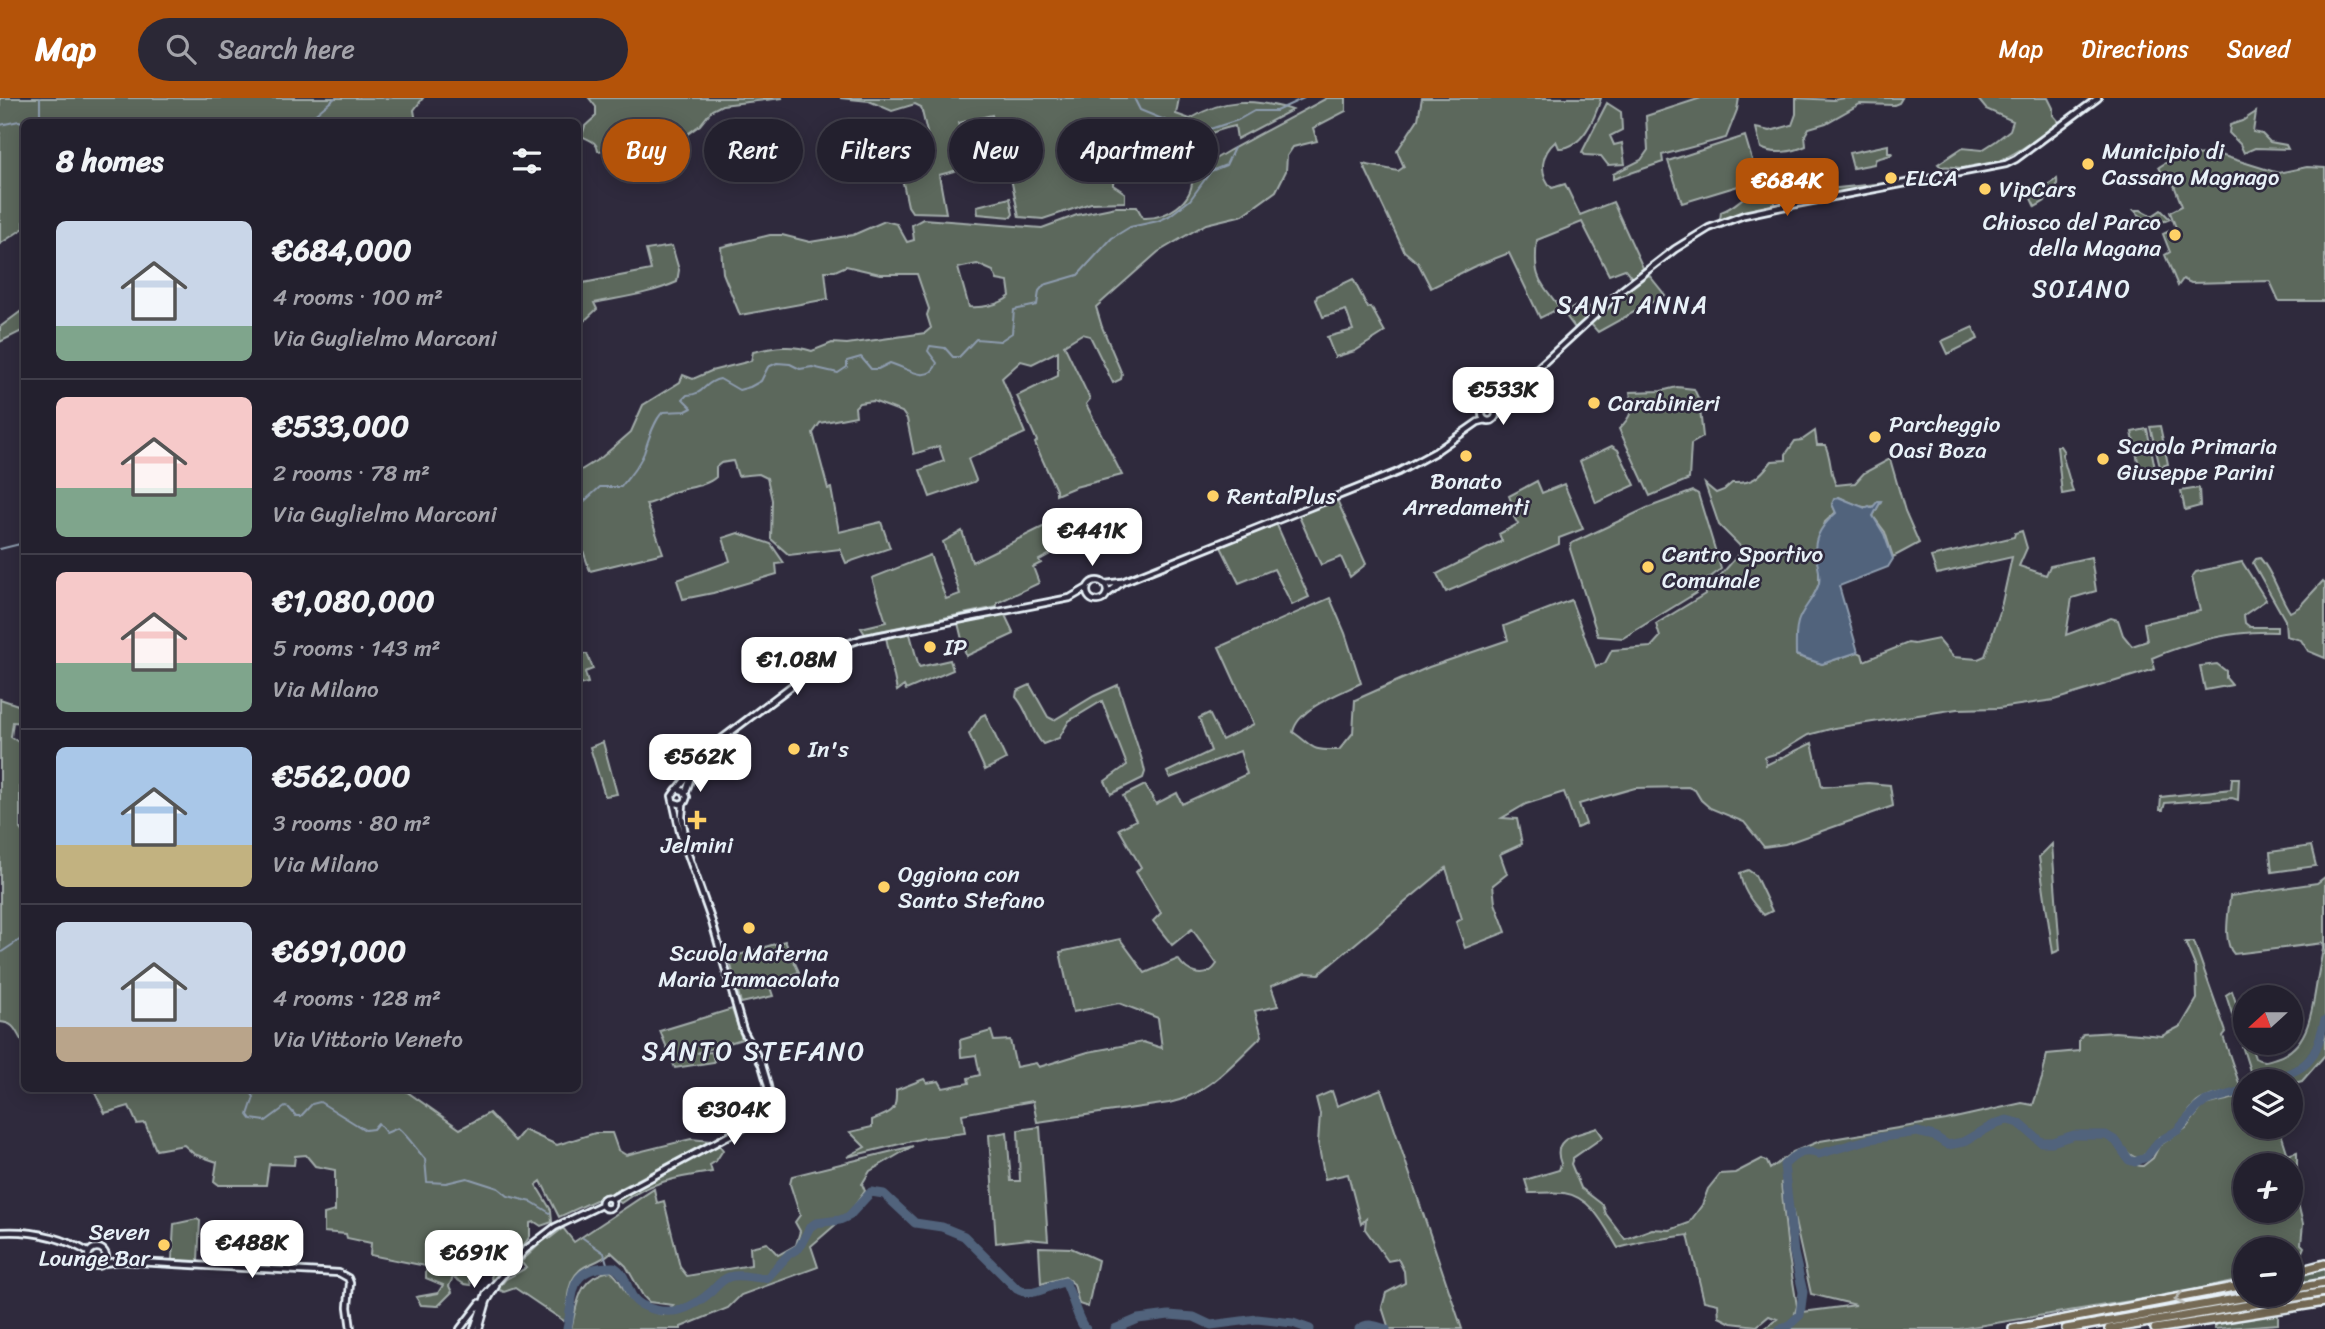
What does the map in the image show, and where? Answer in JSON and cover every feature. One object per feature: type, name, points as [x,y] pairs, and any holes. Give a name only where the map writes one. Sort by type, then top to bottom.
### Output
[{"type":"highway","points":[[2303,1270],[2325,1264]]},
{"type":"highway","points":[[2303,1287],[2325,1283]]},
{"type":"highway","points":[[2013,1329],[2233,1287]]},
{"type":"highway","points":[[2109,1329],[2325,1292]]},
{"type":"highway","points":[[2066,1329],[2233,1299]]},
{"type":"highway","points":[[2155,1329],[2325,1302]]},
{"type":"street","points":[[1484,418],[1484,410],[1492,410],[1622,290],[1675,249],[1709,228],[1744,215],[2006,164],[2098,98]]},
{"type":"street","points":[[460,1329],[525,1250],[545,1233],[601,1205],[608,1208],[612,1205],[611,1199],[754,1122],[768,1106],[770,1096],[762,1065],[741,1024],[720,948],[680,832],[673,794],[699,760],[723,737],[840,648],[861,639],[1070,597],[1087,588],[1095,580],[1105,584],[1122,582],[1398,472],[1435,452],[1484,418],[1493,419],[1492,410]]},
{"type":"street","points":[[1070,597],[1099,601],[1122,582]]},
{"type":"street","points":[[1105,584],[1106,594]]},
{"type":"street","points":[[1087,588],[1090,599]]},
{"type":"street","points":[[690,858],[682,817],[693,769]]},
{"type":"street","points":[[677,789],[686,793]]},
{"type":"street","points":[[674,802],[684,803]]},
{"type":"street","points":[[0,1233],[43,1234],[88,1252],[97,1248],[106,1256],[120,1261]]},
{"type":"street","points":[[88,1252],[88,1258],[93,1265],[100,1267],[105,1263],[120,1261],[339,1273],[348,1278],[350,1283],[348,1307],[351,1329]]},
{"type":"street","points":[[105,1263],[106,1256]]},
{"type":"street","points":[[460,1329],[466,1326],[475,1329],[500,1279]]},
{"type":"street","points":[[479,1318],[483,1299]]},
{"type":"street","points":[[468,1319],[479,1318]]},
{"type":"green space","points":[[0,98],[423,98],[414,110],[416,119],[21,119],[21,230],[0,244]]},
{"type":"green space","points":[[589,98],[783,98],[722,105],[712,110],[690,132],[690,119],[602,119],[602,151],[598,151],[594,143],[582,136],[585,126],[596,116],[596,107]]},
{"type":"green space","points":[[840,98],[1179,98],[1176,114],[1190,119],[1057,119],[1057,182],[1113,182],[1113,185],[1125,193],[1125,202],[1091,203],[1043,219],[1019,217],[1012,182],[1043,182],[1043,119],[993,119],[992,115],[976,119],[949,119],[949,172],[939,175],[946,213],[912,212],[903,182],[935,182],[935,119],[924,119],[921,107],[915,104],[892,111],[869,101]]},
{"type":"green space","points":[[1327,98],[1346,98],[1346,111],[1313,128],[1317,141],[1293,147],[1287,156],[1286,171],[1276,191],[1243,215],[1206,224],[1158,252],[1096,307],[1122,374],[1121,379],[1113,383],[1090,336],[1082,334],[1064,345],[1090,399],[1086,404],[1122,475],[1075,487],[1056,495],[1035,443],[1037,441],[1017,396],[1058,376],[1058,351],[1032,364],[1021,361],[1002,378],[1025,433],[968,459],[976,480],[974,482],[930,497],[920,470],[944,461],[939,446],[914,454],[907,419],[902,412],[873,401],[859,403],[855,407],[856,416],[820,423],[813,433],[828,489],[831,488],[839,532],[881,522],[890,548],[846,563],[840,549],[789,555],[771,539],[772,500],[767,478],[759,474],[738,476],[733,461],[721,463],[716,467],[716,477],[711,481],[673,492],[646,504],[663,553],[590,571],[581,545],[581,470],[602,457],[631,432],[643,405],[680,382],[683,375],[693,379],[711,371],[751,361],[753,352],[768,349],[790,347],[812,351],[832,343],[847,344],[925,333],[931,328],[927,315],[929,309],[917,274],[880,274],[846,266],[835,271],[825,271],[828,299],[740,315],[723,273],[721,247],[770,235],[810,242],[853,235],[885,221],[897,224],[907,242],[914,240],[912,225],[923,219],[1042,228],[1077,215],[1116,207],[1137,207],[1143,218],[1152,218],[1177,207],[1191,182],[1218,182],[1218,157],[1230,150]],"holes":[[[977,264],[993,271],[997,280],[1008,282],[1010,296],[1001,302],[969,307],[958,268]]]},
{"type":"green space","points":[[1422,98],[1601,98],[1591,123],[1581,138],[1567,147],[1559,148],[1556,141],[1544,158],[1543,170],[1552,188],[1565,184],[1580,215],[1613,202],[1644,270],[1633,279],[1625,269],[1609,275],[1582,222],[1537,240],[1536,262],[1539,277],[1560,308],[1540,318],[1509,253],[1431,288],[1418,263],[1404,251],[1363,164],[1398,171],[1404,167],[1397,151],[1418,119]]},
{"type":"green space","points":[[1701,98],[1739,98],[1726,138],[1662,155],[1663,162],[1613,179],[1613,174],[1641,160],[1648,150],[1646,116]]},
{"type":"green space","points":[[1796,98],[1902,98],[1894,105],[1860,104],[1826,123],[1809,128],[1805,135],[1806,146],[1801,148],[1778,152],[1761,148],[1756,128],[1770,131],[1792,125],[1796,114]]},
{"type":"green space","points":[[1977,98],[2048,98],[2053,115],[2060,123],[2014,153],[1989,164],[1962,168],[1941,167],[1938,164],[1962,148],[1982,150],[2010,130],[2013,121],[1986,109]]},
{"type":"green space","points":[[1239,102],[1264,103],[1292,110],[1237,139],[1235,126],[1218,130],[1218,119],[1190,119],[1214,107]]},
{"type":"green space","points":[[1607,103],[1621,112],[1622,130],[1610,136],[1614,145],[1622,143],[1625,164],[1608,165],[1601,156],[1585,155],[1582,152]]},
{"type":"green space","points":[[2256,112],[2253,132],[2262,134],[2270,142],[2286,145],[2288,149],[2255,148],[2244,153],[2240,144],[2229,133],[2230,125]]},
{"type":"green space","points":[[1745,136],[1758,180],[1682,203],[1668,161]]},
{"type":"green space","points":[[1888,145],[1888,153],[1892,153],[1891,155],[1876,159],[1874,164],[1853,168],[1849,153]]},
{"type":"green space","points":[[2217,154],[2278,173],[2307,167],[2325,168],[2325,301],[2279,301],[2270,281],[2191,283],[2183,279],[2178,286],[2165,255],[2170,252],[2163,234],[2176,228],[2170,212],[2182,206],[2172,180],[2166,182],[2159,167],[2179,158]]},
{"type":"green space","points":[[2057,179],[2054,193],[2035,207],[2027,190],[2042,188]]},
{"type":"green space","points":[[1904,181],[1830,195],[1829,189]]},
{"type":"green space","points":[[1758,189],[1768,196],[1773,195],[1775,204],[1720,220],[1721,212]]},
{"type":"green space","points":[[1010,198],[1013,214],[1011,217],[978,214],[977,206]]},
{"type":"green space","points":[[2134,210],[2141,210],[2152,216],[2161,210],[2170,219],[2150,221]]},
{"type":"green space","points":[[672,246],[679,270],[677,282],[594,303],[597,309],[581,324],[581,273],[583,283],[651,270],[646,250]]},
{"type":"green space","points":[[1649,275],[1665,295],[1598,332],[1590,323]]},
{"type":"green space","points":[[1353,279],[1368,308],[1371,307],[1385,332],[1355,351],[1335,357],[1327,337],[1353,330],[1346,310],[1323,317],[1316,300],[1317,296]]},
{"type":"green space","points":[[1585,301],[1593,313],[1575,328],[1564,313]]},
{"type":"green space","points":[[21,311],[21,332],[0,342],[0,327]]},
{"type":"green space","points":[[1973,327],[1978,339],[1948,354],[1942,341]]},
{"type":"green space","points":[[1521,368],[1525,375],[1488,406],[1482,391]]},
{"type":"green space","points":[[1529,381],[1538,395],[1498,413],[1496,411]]},
{"type":"green space","points":[[1677,387],[1694,389],[1699,400],[1703,437],[1691,444],[1689,479],[1650,496],[1619,429],[1630,413],[1630,392],[1661,391]]},
{"type":"green space","points":[[2160,426],[2168,464],[2160,467],[2150,427]]},
{"type":"green space","points":[[2147,429],[2155,468],[2140,471],[2132,432]]},
{"type":"green space","points":[[1815,431],[1817,445],[1825,445],[1827,450],[1836,485],[1855,483],[1864,473],[1890,459],[1905,511],[1919,543],[1893,557],[1885,532],[1873,516],[1880,503],[1864,507],[1839,497],[1832,504],[1836,512],[1825,522],[1815,555],[1819,567],[1819,584],[1796,635],[1797,656],[1822,664],[1858,652],[1862,654],[1864,661],[1908,643],[1938,639],[1953,657],[1978,659],[1985,656],[2000,612],[2012,557],[1937,574],[1931,557],[2014,537],[2015,533],[2022,531],[2027,548],[2019,566],[2046,575],[2050,566],[2091,557],[2096,591],[2072,598],[2066,635],[2111,618],[2118,620],[2123,635],[2132,646],[2147,641],[2144,623],[2200,611],[2192,577],[2196,572],[2242,562],[2266,600],[2244,615],[2245,623],[2250,627],[2277,627],[2277,632],[2229,635],[2182,646],[2152,658],[2155,669],[2054,700],[1999,708],[1957,709],[1834,728],[1808,735],[1778,753],[1765,757],[1766,765],[1812,743],[1822,787],[1868,783],[1890,785],[1893,806],[1785,844],[1764,847],[1744,822],[1710,808],[1695,790],[1688,787],[1635,788],[1579,804],[1586,824],[1577,828],[1564,792],[1526,804],[1502,818],[1517,819],[1522,844],[1500,854],[1507,874],[1493,885],[1495,903],[1506,932],[1465,948],[1456,922],[1462,919],[1446,868],[1319,974],[1305,973],[1271,986],[1278,1006],[1255,1011],[1262,1036],[1220,1076],[1196,1093],[1169,1103],[1037,1122],[1033,1101],[962,1114],[965,1133],[924,1138],[847,1157],[865,1147],[850,1132],[872,1127],[872,1120],[892,1111],[896,1090],[924,1079],[927,1083],[939,1081],[943,1088],[969,1083],[968,1078],[980,1075],[976,1055],[961,1057],[960,1040],[991,1031],[994,1041],[1010,1040],[1016,1067],[1036,1063],[1039,1067],[1088,1052],[1143,1042],[1162,1048],[1158,1018],[1119,1003],[1073,1012],[1060,952],[1120,939],[1145,973],[1178,959],[1197,974],[1208,972],[1217,964],[1192,929],[1172,945],[1153,921],[1161,913],[1136,872],[1141,867],[1119,829],[1136,820],[1123,796],[1145,785],[1156,804],[1177,793],[1182,804],[1247,774],[1240,751],[1170,778],[1167,772],[1211,751],[1199,718],[1209,713],[1222,740],[1254,724],[1219,647],[1330,598],[1361,683],[1311,709],[1297,723],[1293,732],[1313,747],[1322,750],[1339,750],[1353,733],[1355,700],[1429,667],[1508,640],[1504,626],[1571,600],[1596,667],[1605,663],[1612,650],[1651,647],[1660,637],[1656,624],[1705,594],[1743,549],[1719,525],[1705,484],[1716,493],[1732,483],[1750,481],[1772,461],[1786,460],[1786,454],[1795,441],[1802,440]]},
{"type":"green space","points":[[1612,446],[1618,450],[1635,485],[1596,503],[1580,461]]},
{"type":"green space","points":[[2057,446],[2064,452],[2062,454],[2073,492],[2062,494]]},
{"type":"green space","points":[[1537,481],[1542,493],[1564,484],[1583,529],[1559,538],[1559,544],[1446,592],[1437,574],[1502,541],[1499,534],[1518,524],[1512,514],[1515,511],[1509,496]]},
{"type":"green space","points":[[2199,488],[2200,506],[2185,510],[2181,491]]},
{"type":"green space","name":"Centro Sportivo Comunale","points":[[1693,491],[1698,494],[1721,569],[1696,593],[1623,638],[1598,636],[1570,549],[1572,543],[1647,508]]},
{"type":"green space","points":[[1337,500],[1366,564],[1350,577],[1341,557],[1321,565],[1298,514]]},
{"type":"green space","points":[[1057,520],[1065,546],[1039,560],[1041,563],[1033,567],[1039,583],[997,603],[997,607],[865,634],[861,628],[886,622],[872,578],[930,555],[946,599],[960,594],[943,542],[962,531],[972,562]]},
{"type":"green space","points":[[1276,523],[1309,597],[1292,605],[1274,569],[1239,583],[1220,545]]},
{"type":"green space","points":[[738,533],[771,544],[784,563],[776,564],[777,574],[683,599],[677,580],[730,561],[723,538]]},
{"type":"green space","points":[[2260,558],[2290,612],[2299,607],[2323,581],[2325,583],[2325,658],[2308,651],[2301,640],[2286,636],[2285,620],[2253,563]]},
{"type":"green space","points":[[1004,613],[1014,634],[966,656],[958,623]]},
{"type":"green space","points":[[910,634],[919,667],[950,660],[953,670],[906,690],[904,686],[897,691],[886,637]]},
{"type":"green space","points":[[581,654],[587,654],[593,669],[585,672],[588,683],[581,684]]},
{"type":"green space","points":[[2217,664],[2226,671],[2226,678],[2232,685],[2205,690],[2200,666]]},
{"type":"green space","points":[[1030,685],[1048,717],[1054,720],[1118,685],[1143,763],[1143,778],[1111,794],[1105,781],[1127,765],[1102,701],[1069,721],[1059,738],[1043,744],[1016,697],[1017,691]]},
{"type":"green space","points":[[0,699],[21,706],[21,723],[13,722],[11,737],[20,743],[21,1039],[13,1026],[0,1022]]},
{"type":"green space","points":[[985,714],[1006,759],[985,770],[969,734]]},
{"type":"green space","points":[[603,742],[617,794],[605,796],[590,747]]},
{"type":"green space","points":[[2232,778],[2239,778],[2238,800],[2232,798],[2165,803],[2163,810],[2160,810],[2161,797],[2231,789]]},
{"type":"green space","points":[[2052,844],[2060,950],[2053,953],[2039,857]]},
{"type":"green space","points":[[2311,846],[2316,866],[2272,872],[2270,852]]},
{"type":"green space","points":[[1748,870],[1755,875],[1772,911],[1764,915],[1743,885],[1740,873]]},
{"type":"green space","points":[[2325,877],[2325,1055],[2303,1080],[2303,1069],[2249,1069],[2245,1055],[2254,1055],[2260,1061],[2268,1061],[2283,1055],[2303,1055],[2303,1035],[2313,1004],[2324,943],[2234,954],[2227,935],[2230,896],[2317,883]]},
{"type":"green space","points":[[785,941],[799,972],[769,984],[773,996],[741,1003],[729,958]]},
{"type":"green space","points":[[2185,942],[2194,942],[2226,1032],[2223,1036],[2234,1069],[2233,1091],[2199,1101],[2179,1126],[2159,1137],[2149,1150],[2138,1158],[2128,1153],[2113,1137],[2104,1133],[2077,1135],[2107,1138],[2117,1144],[2131,1162],[2143,1166],[2153,1158],[2159,1146],[2186,1128],[2204,1105],[2233,1099],[2233,1139],[2283,1139],[2287,1153],[2233,1153],[2233,1223],[2303,1223],[2302,1237],[2233,1237],[2233,1281],[2185,1292],[1959,1329],[1764,1329],[1777,1319],[1769,1316],[1757,1326],[1731,1323],[1719,1317],[1718,1304],[1704,1301],[1688,1235],[1618,1248],[1597,1214],[1582,1200],[1564,1193],[1529,1193],[1525,1180],[1559,1170],[1559,1148],[1563,1142],[1574,1135],[1597,1128],[1603,1137],[1573,1158],[1571,1164],[1581,1188],[1603,1205],[1606,1214],[1625,1239],[1652,1229],[1670,1230],[1689,1223],[1702,1205],[1708,1189],[1720,1174],[1735,1173],[1762,1159],[1770,1169],[1793,1152],[1820,1141],[1946,1120],[2022,1103],[2033,1105],[2047,1054],[2079,1051],[2079,1040],[2083,1034],[2115,1032],[2162,1036],[2181,1026],[2197,999],[2196,968]],"holes":[[[1786,1181],[1811,1294],[1856,1305],[1795,1313],[1797,1306],[1781,1183]]]},
{"type":"green space","points":[[2232,991],[2233,994],[2233,1017],[2226,995]]},
{"type":"green space","points":[[732,1009],[742,1039],[697,1053],[712,1052],[714,1062],[675,1068],[660,1031]]},
{"type":"green space","points":[[1381,1089],[1462,1329],[1389,1329],[1382,1307],[1386,1293],[1405,1283],[1404,1271],[1398,1259],[1388,1261],[1365,1229],[1366,1219],[1361,1224],[1348,1174],[1325,1179],[1318,1143],[1320,1114],[1316,1098],[1332,1091],[1337,1106]]},
{"type":"green space","points":[[94,1092],[407,1092],[460,1129],[489,1113],[515,1141],[524,1130],[557,1145],[595,1133],[612,1133],[618,1150],[626,1155],[691,1139],[710,1141],[622,1188],[559,1217],[541,1181],[536,1185],[551,1210],[552,1222],[541,1226],[535,1222],[530,1223],[530,1236],[493,1280],[491,1277],[502,1254],[504,1240],[492,1233],[461,1232],[456,1237],[449,1258],[456,1269],[469,1277],[471,1285],[453,1277],[449,1286],[452,1292],[438,1306],[421,1305],[416,1297],[438,1293],[443,1285],[426,1278],[426,1266],[370,1255],[371,1243],[347,1238],[346,1234],[324,1232],[324,1214],[335,1211],[335,1170],[315,1166],[306,1155],[295,1156],[294,1165],[269,1164],[266,1185],[219,1185],[214,1181],[217,1162],[194,1154],[184,1145],[156,1150],[145,1123],[137,1124],[129,1106],[105,1113]]},
{"type":"green space","points":[[1040,1127],[1048,1241],[1028,1239],[996,1243],[989,1135],[1007,1132],[1011,1181],[1020,1181],[1018,1130]]},
{"type":"green space","points":[[719,1145],[723,1150],[710,1165],[712,1172],[664,1182],[642,1190],[621,1203],[618,1201],[619,1197]]},
{"type":"green space","points":[[913,1146],[870,1171],[862,1184],[865,1191],[849,1213],[811,1246],[818,1267],[741,1295],[728,1308],[681,1329],[571,1329],[578,1300],[585,1285],[599,1274],[610,1271],[638,1306],[663,1315],[673,1305],[649,1302],[626,1266],[611,1252],[586,1266],[574,1277],[569,1291],[567,1323],[515,1288],[504,1292],[498,1289],[506,1279],[526,1268],[521,1262],[547,1237],[549,1239],[563,1228],[574,1242],[654,1189],[657,1203],[664,1201],[680,1267],[687,1276],[751,1265],[750,1247],[767,1243],[778,1255],[796,1245],[800,1231],[795,1222],[800,1215],[790,1184],[792,1176]]},
{"type":"green space","points":[[197,1219],[200,1221],[198,1261],[172,1260],[174,1224]]},
{"type":"green space","points":[[1039,1247],[1071,1248],[1098,1260],[1088,1307],[1079,1304],[1074,1284],[1065,1277],[1041,1284]]},
{"type":"green space","points":[[2325,1268],[2325,1279],[2303,1284],[2303,1273]]},
{"type":"green space","points":[[2278,1313],[2278,1324],[2215,1329],[2214,1322]]},
{"type":"water","points":[[1838,497],[1865,508],[1872,508],[1881,501],[1873,516],[1884,534],[1893,559],[1888,567],[1839,586],[1858,652],[1822,664],[1796,655],[1796,630],[1800,617],[1819,583],[1815,549],[1817,537],[1836,513],[1832,504]]},
{"type":"waterway","points":[[40,98],[41,119]]},
{"type":"waterway","points":[[310,119],[335,98]]},
{"type":"waterway","points":[[1134,98],[1140,110],[1172,123],[1183,131],[1210,129],[1238,120],[1254,111],[1276,111],[1304,98]]},
{"type":"waterway","points":[[0,125],[21,122]]},
{"type":"waterway","points":[[581,504],[600,487],[621,487],[637,467],[663,412],[686,411],[692,408],[683,399],[714,381],[720,379],[739,390],[761,381],[768,367],[777,363],[790,364],[800,369],[812,367],[838,373],[847,367],[847,361],[861,357],[871,369],[878,369],[890,363],[923,374],[933,370],[937,363],[928,351],[930,346],[945,348],[953,357],[959,357],[976,339],[1000,341],[1012,333],[1014,310],[1037,305],[1039,291],[1044,285],[1078,275],[1112,238],[1130,227],[1169,216],[1190,200],[1211,171],[1226,165],[1234,148]]},
{"type":"waterway","points":[[0,549],[21,544]]},
{"type":"waterway","points":[[0,953],[21,939]]},
{"type":"waterway","points":[[2298,1069],[2312,1056],[2325,1020]]},
{"type":"waterway","points":[[251,1092],[254,1097],[248,1115],[251,1119],[266,1121],[285,1107],[296,1116],[301,1116],[312,1104],[320,1102],[365,1130],[373,1129],[378,1123],[386,1133],[398,1128],[425,1159],[427,1182],[446,1183],[467,1178],[498,1188],[508,1196],[532,1202],[550,1213]]},
{"type":"waterway","points":[[1780,1329],[1787,1327],[1800,1315],[1803,1292],[1794,1253],[1784,1165],[1796,1155],[1804,1152],[1819,1154],[1870,1139],[1917,1132],[1934,1136],[1948,1145],[1963,1142],[2007,1120],[2019,1123],[2041,1142],[2052,1142],[2074,1135],[2106,1135],[2116,1141],[2129,1160],[2135,1162],[2146,1157],[2158,1142],[2178,1130],[2206,1101],[2233,1094]]},
{"type":"waterway","points":[[567,1329],[576,1284],[588,1271],[614,1267],[623,1276],[633,1297],[642,1305],[661,1311],[679,1310],[696,1303],[729,1277],[767,1278],[789,1254],[799,1248],[810,1227],[816,1223],[849,1216],[871,1192],[884,1194],[915,1223],[942,1227],[964,1236],[1017,1289],[1036,1292],[1065,1282],[1080,1321],[1086,1329]]},
{"type":"waterway","points":[[583,1238],[604,1253],[608,1267]]},
{"type":"waterway","points":[[1115,1329],[1138,1319],[1169,1315],[1194,1317],[1211,1325],[1257,1319],[1293,1323],[1310,1329]]},
{"type":"waterway","points":[[1359,1329],[1369,1325],[1386,1329]]},
{"type":"place","name":"Municipio di Cassano Magnago","points":[[2088,164]]},
{"type":"place","name":"ELCA","points":[[1891,178]]},
{"type":"place","name":"VipCars","points":[[1985,189]]},
{"type":"place","name":"Chiosco del Parco della Magana","points":[[2175,235]]},
{"type":"place","name":"Carabinieri","points":[[1594,403]]},
{"type":"place","name":"Parcheggio Oasi Boza","points":[[1875,437]]},
{"type":"place","name":"Bonato Arredamenti","points":[[1466,456]]},
{"type":"place","name":"Scuola Primaria Giuseppe Parini","points":[[2103,459]]},
{"type":"place","name":"RentalPlus","points":[[1213,496]]},
{"type":"place","name":"Centro Sportivo Comunale","points":[[1648,567]]},
{"type":"place","name":"IP","points":[[930,647]]},
{"type":"place","name":"In's","points":[[794,749]]},
{"type":"place","name":"Jelmini","points":[[697,820]]},
{"type":"place","name":"Oggiona con Santo Stefano","points":[[884,887]]},
{"type":"place","name":"Scuola Materna Maria Immacolata","points":[[749,928]]},
{"type":"place","name":"Seven Lounge Bar","points":[[164,1245]]},
{"type":"district","name":"SOIANO","points":[[2082,289]]},
{"type":"district","name":"SANT'ANNA","points":[[1633,305]]},
{"type":"district","name":"SANTO STEFANO","points":[[754,1051]]}]
